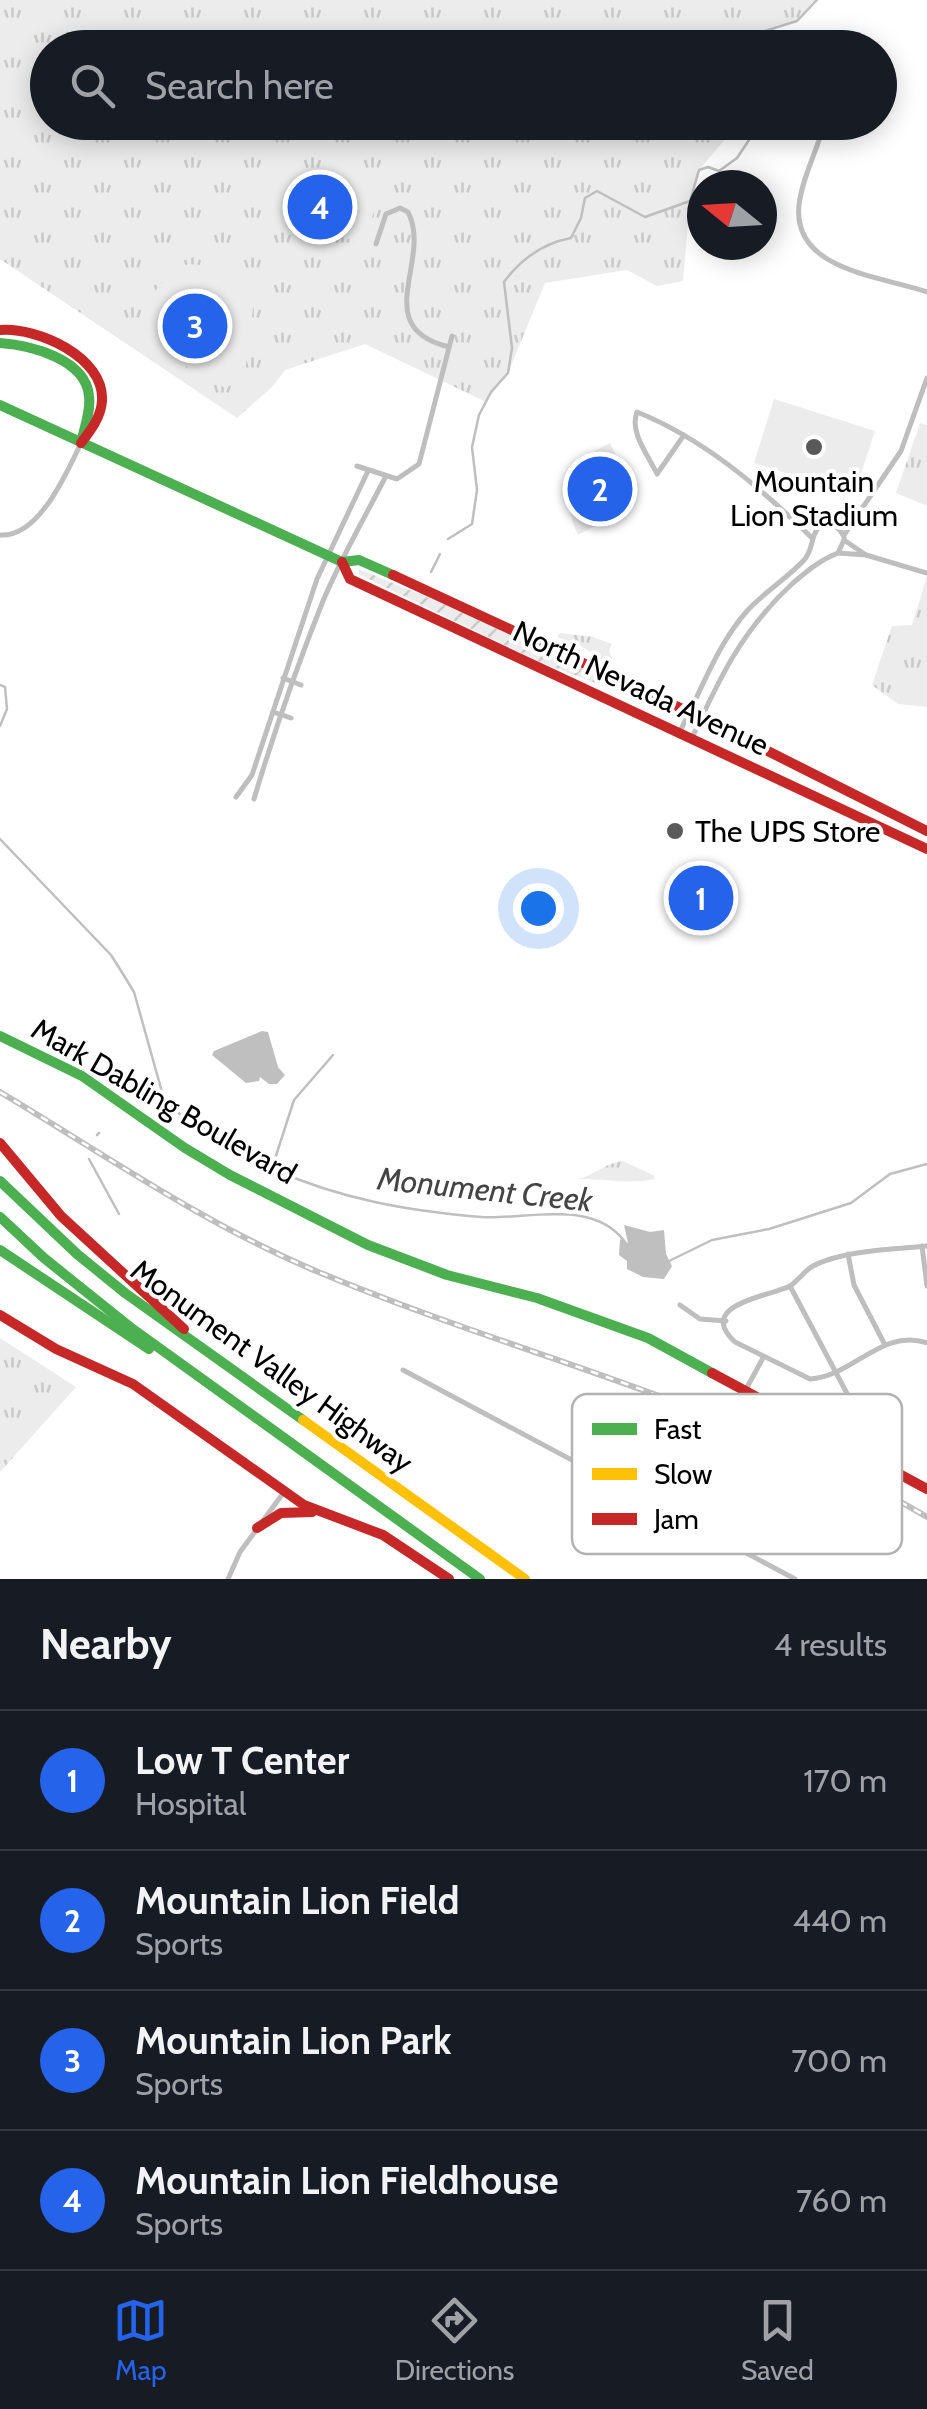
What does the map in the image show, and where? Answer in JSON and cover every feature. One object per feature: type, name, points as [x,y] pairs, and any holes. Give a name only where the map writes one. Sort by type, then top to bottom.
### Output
[{"type":"main road","points":[[0,330],[33,333],[66,349],[92,368],[102,389],[102,413],[81,443]]},
{"type":"main road","points":[[0,342],[51,355],[80,375],[87,384],[90,406],[81,443]]},
{"type":"main road","name":"North Nevada Avenue","points":[[0,405],[328,556],[342,562],[358,560],[702,718],[927,831]]},
{"type":"main road","name":"North Nevada Avenue","points":[[342,562],[350,579],[927,850]]},
{"type":"main road","name":"Mark Dabling Boulevard","points":[[0,1036],[82,1076],[184,1148],[250,1186],[368,1245],[447,1275],[537,1298],[634,1332],[751,1394]]},
{"type":"main road","points":[[0,1144],[83,1238],[250,1384]]},
{"type":"main road","name":"Monument Valley Highway","points":[[0,1181],[77,1254],[250,1384],[524,1579]]},
{"type":"main road","name":"Monument Valley Highway","points":[[0,1216],[84,1290],[480,1579]]},
{"type":"main road","points":[[0,1250],[256,1418]]},
{"type":"main road","points":[[0,1315],[38,1340],[133,1384],[284,1492],[323,1514],[383,1535],[449,1579]]},
{"type":"main road","name":"Mark Dabling Boulevard","points":[[902,1476],[927,1489]]},
{"type":"main road","points":[[257,1528],[281,1513],[296,1510],[323,1514]]},
{"type":"street","points":[[819,140],[799,206],[800,226],[808,242],[824,259],[843,268],[927,292]]},
{"type":"street","points":[[376,244],[386,214],[400,208],[408,212],[412,230],[409,322],[420,337],[449,346]]},
{"type":"street","points":[[357,466],[397,478],[419,464],[452,336]]},
{"type":"street","points":[[838,553],[860,511],[901,451],[927,378]]},
{"type":"street","points":[[684,435],[658,474],[634,430],[637,412],[684,435],[712,452],[792,517],[818,553],[828,556]]},
{"type":"street","points":[[0,534],[8,535],[46,508],[81,443]]},
{"type":"street","points":[[254,799],[283,678],[328,556],[368,472]]},
{"type":"street","points":[[236,797],[252,775],[342,562],[386,476]]},
{"type":"street","points":[[792,517],[821,525],[860,511]]},
{"type":"street","points":[[832,524],[866,555]]},
{"type":"street","points":[[679,734],[732,631],[767,590],[804,559],[821,525]]},
{"type":"street","points":[[692,740],[726,665],[758,618],[828,556],[866,555],[927,573]]},
{"type":"street","points":[[283,678],[301,685]]},
{"type":"street","points":[[276,713],[291,718]]},
{"type":"street","points":[[926,1341],[903,1338],[810,1380],[731,1339],[726,1321],[738,1303],[790,1286],[813,1266],[848,1254],[925,1246],[927,1286]]},
{"type":"street","points":[[848,1254],[854,1286],[886,1345]]},
{"type":"street","points":[[790,1286],[847,1394]]},
{"type":"street","points":[[680,1305],[700,1320],[726,1321]]},
{"type":"street","points":[[745,1391],[763,1358]]},
{"type":"street","points":[[403,1370],[572,1460]]},
{"type":"street","points":[[451,1396],[456,1388]]},
{"type":"street","points":[[228,1579],[240,1552],[284,1492]]},
{"type":"street","points":[[748,1554],[795,1579]]},
{"type":"green space","points":[[0,0],[817,0],[797,21],[768,30],[30,30],[30,140],[725,140],[699,170],[687,170],[683,281],[657,286],[627,270],[545,283],[508,373],[486,402],[365,344],[285,370],[237,418],[0,259]]},
{"type":"green space","points":[[278,169],[377,202],[363,244],[264,211]]},
{"type":"green space","points":[[188,264],[214,266],[263,280],[253,308],[244,379],[225,388],[163,353],[134,344],[158,288]]},
{"type":"green space","name":"Mountain Lion Stadium","points":[[774,399],[875,431],[854,495],[754,463]]},
{"type":"green space","points":[[920,423],[927,425],[927,506],[896,493]]},
{"type":"green space","points":[[610,443],[635,496],[635,505],[578,535],[570,507],[572,482],[585,460]]},
{"type":"green space","points":[[359,569],[634,693],[632,697],[540,662],[358,574]]},
{"type":"green space","points":[[927,576],[927,707],[898,704],[872,685],[892,626],[912,625]]},
{"type":"green space","points":[[560,633],[612,644],[610,664],[557,637]]},
{"type":"green space","points":[[623,1161],[655,1176],[654,1179],[578,1179],[611,1164]]},
{"type":"green space","points":[[0,1338],[76,1387],[0,1472]]},
{"type":"shaded area","points":[[268,1032],[278,1067],[285,1075],[277,1084],[269,1084],[260,1077],[259,1081],[246,1083],[212,1055],[214,1051]]},
{"type":"shaded area","points":[[624,1225],[650,1232],[664,1230],[666,1254],[672,1266],[664,1279],[643,1277],[627,1269],[627,1261],[619,1255],[620,1239],[628,1243]]},
{"type":"waterway","points":[[768,30],[797,21],[817,0]]},
{"type":"waterway","points":[[448,539],[472,524],[477,490],[472,447],[479,415],[491,392],[508,373],[512,348],[504,282],[534,253],[571,238],[585,198],[597,191],[645,217],[690,201],[699,170],[708,167],[719,171],[737,158],[749,140]]},
{"type":"waterway","points":[[431,572],[440,554]]},
{"type":"waterway","name":"Monument Creek","points":[[0,685],[5,687],[7,709],[0,726]]},
{"type":"waterway","name":"Monument Creek","points":[[0,839],[111,955],[134,992],[162,1092],[180,1114],[273,1169],[349,1196],[481,1217],[578,1216],[612,1228],[625,1242]]},
{"type":"waterway","points":[[273,1165],[294,1100],[333,1055]]},
{"type":"waterway","points":[[147,1103],[163,1094]]},
{"type":"waterway","points":[[89,1159],[119,1214]]},
{"type":"waterway","name":"Monument Creek","points":[[667,1262],[712,1240],[769,1229],[851,1203],[890,1174],[927,1164]]},
{"type":"railway","points":[[0,1092],[194,1210],[316,1271],[654,1394]]},
{"type":"railway","points":[[902,1504],[927,1517]]},
{"type":"traffic: fast","points":[[0,343],[55,356],[78,372],[89,396],[81,443]]},
{"type":"traffic: fast","points":[[0,405],[342,562],[359,560],[393,575]]},
{"type":"traffic: fast","points":[[0,1036],[82,1076],[230,1175],[368,1245],[447,1275],[537,1298],[648,1338],[712,1373]]},
{"type":"traffic: fast","points":[[0,1181],[125,1293],[303,1420]]},
{"type":"traffic: fast","points":[[0,1217],[130,1327],[480,1579]]},
{"type":"traffic: fast","points":[[0,1250],[149,1349]]},
{"type":"traffic: slow","points":[[303,1420],[525,1579]]},
{"type":"traffic: jam","points":[[0,330],[49,340],[81,358],[93,371],[102,401],[95,423],[81,443]]},
{"type":"traffic: jam","points":[[342,562],[350,579],[927,849]]},
{"type":"traffic: jam","points":[[393,575],[702,718],[927,831]]},
{"type":"traffic: jam","points":[[0,1143],[61,1216],[184,1329]]},
{"type":"traffic: jam","points":[[0,1315],[56,1349],[133,1384],[304,1505],[383,1535],[449,1579]]},
{"type":"traffic: jam","points":[[712,1373],[751,1394]]},
{"type":"traffic: jam","points":[[902,1476],[927,1489]]},
{"type":"traffic: jam","points":[[257,1528],[281,1513],[312,1512]]},
{"type":"place","name":"Mountain Lion Fieldhouse","points":[[320,207]]},
{"type":"place","name":"Mountain Lion Park","points":[[195,326]]},
{"type":"place","name":"Mountain Lion Stadium","points":[[814,447]]},
{"type":"place","name":"Mountain Lion Field","points":[[600,489]]},
{"type":"place","name":"The UPS Store","points":[[675,831]]},
{"type":"place","name":"Low T Center","points":[[701,898]]}]
